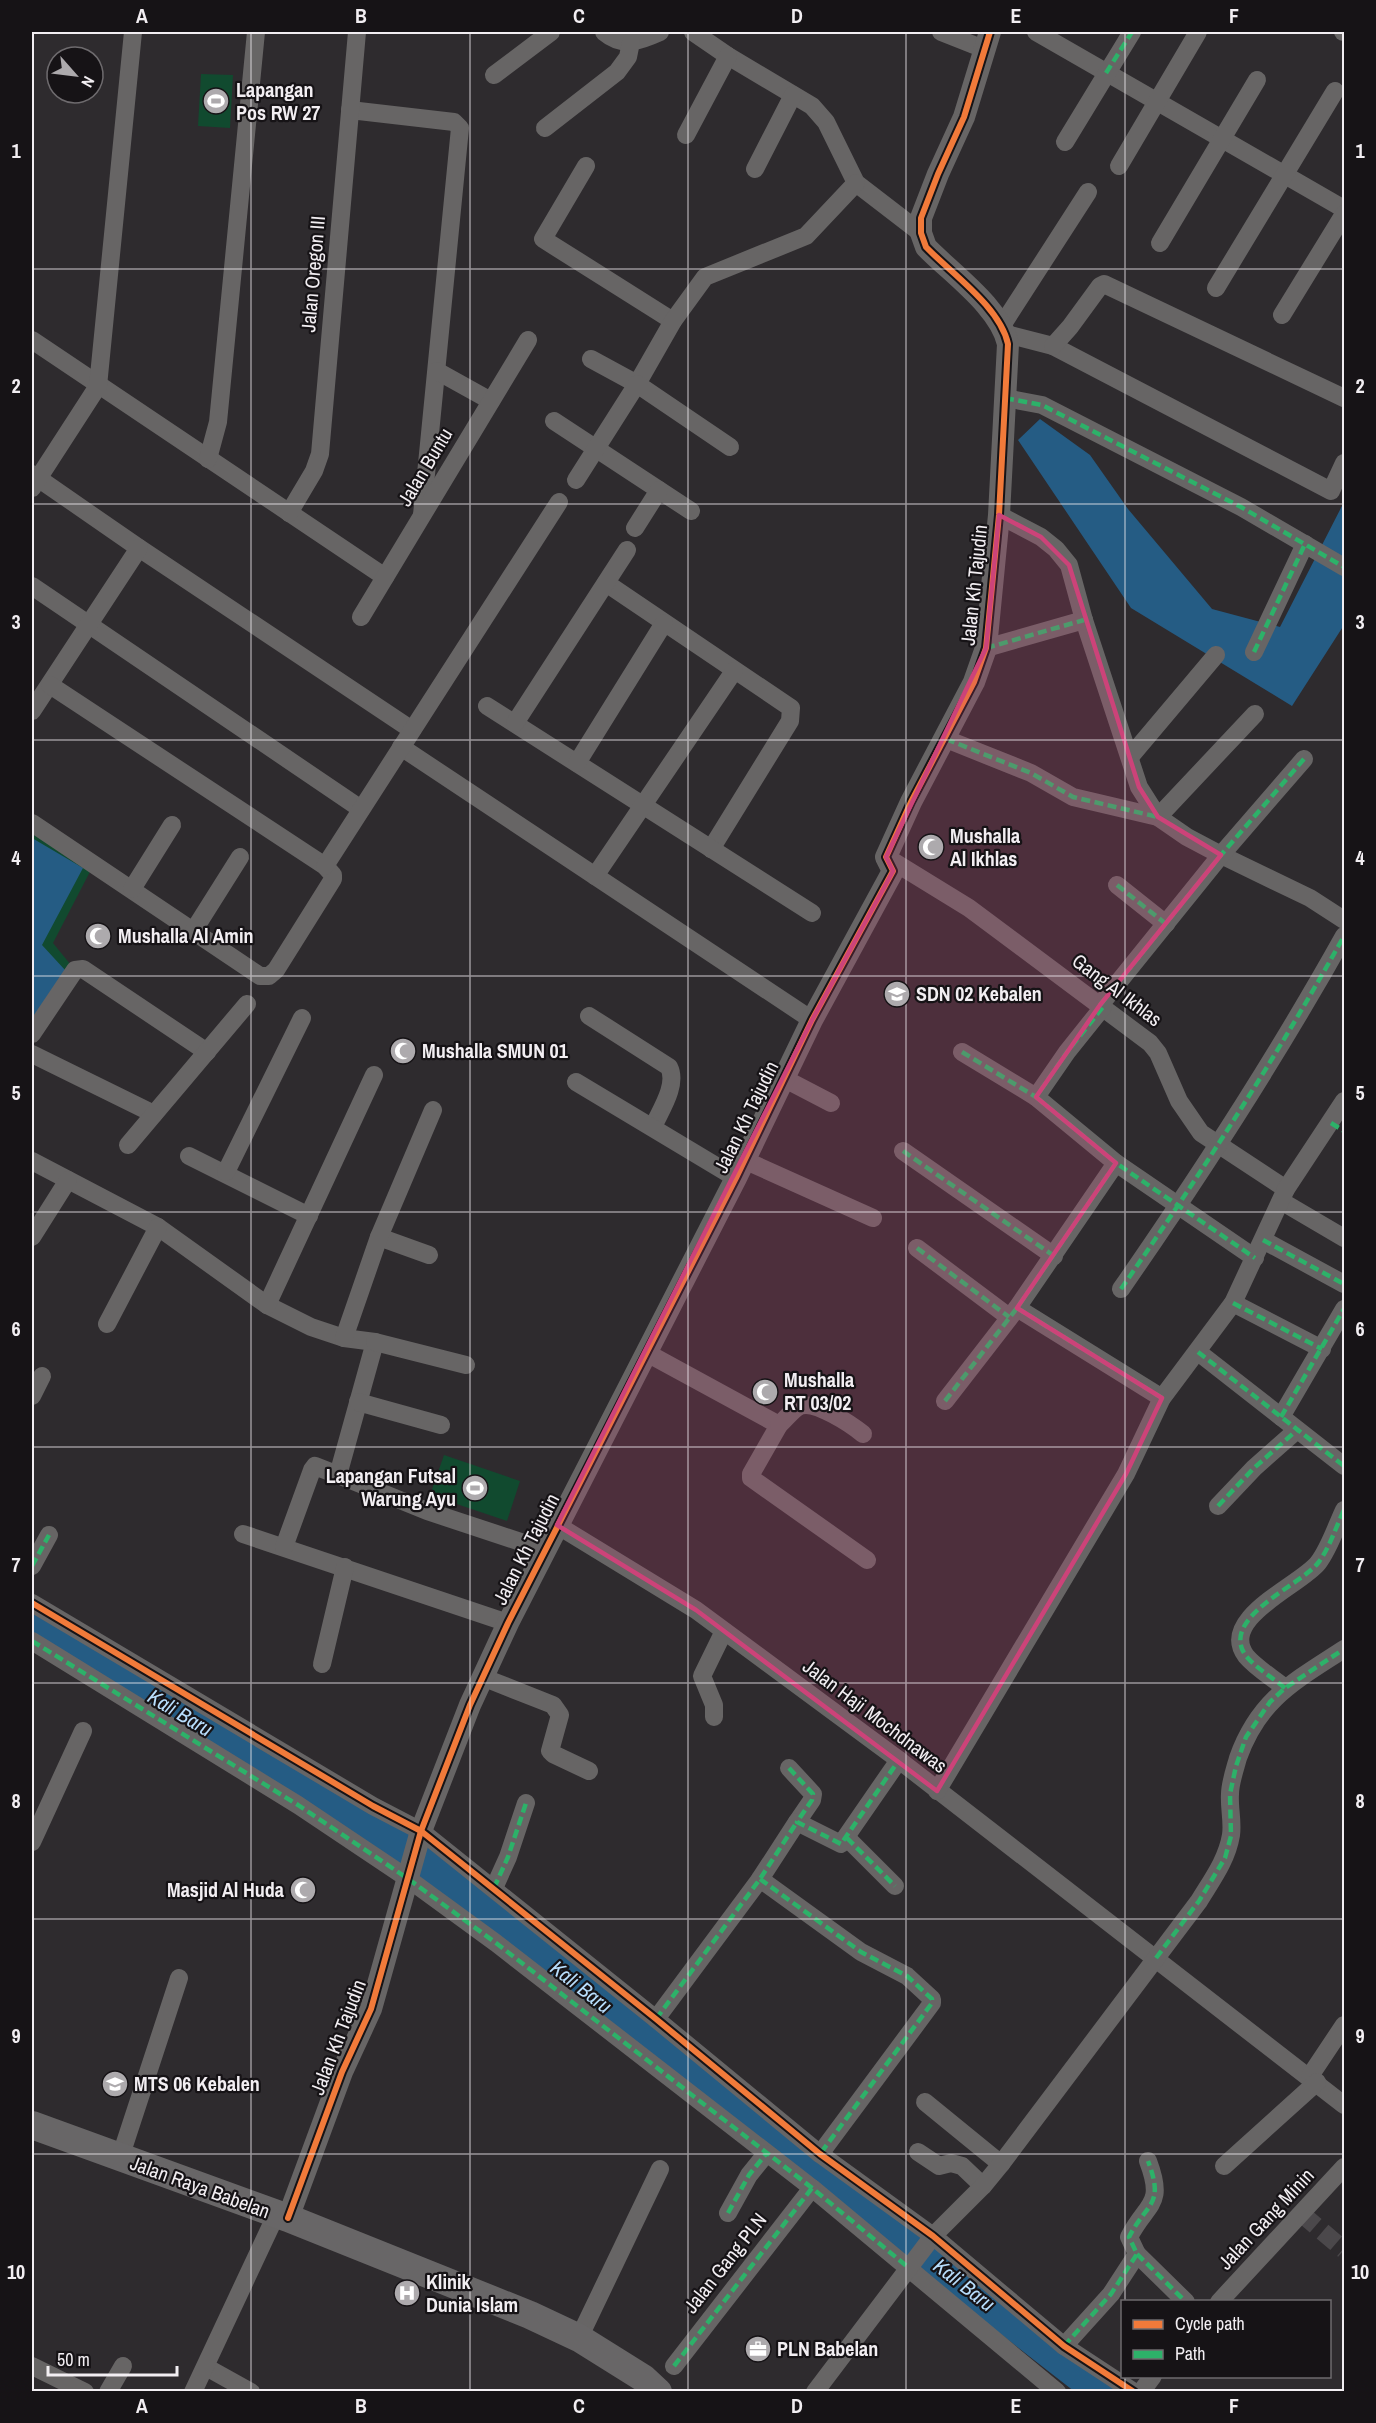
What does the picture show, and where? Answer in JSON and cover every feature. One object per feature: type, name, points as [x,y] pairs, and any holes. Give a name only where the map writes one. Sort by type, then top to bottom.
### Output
[{"type":"main road","name":"Jalan Raya Babelan","points":[[32,2126],[282,2216],[530,2315],[579,2338],[643,2378],[658,2391]]},
{"type":"street","points":[[133,32],[98,386],[34,480],[412,730]]},
{"type":"street","points":[[208,459],[218,422],[256,32]]},
{"type":"street","name":"Jalan Oregon III","points":[[289,513],[314,471],[320,454],[357,32]]},
{"type":"street","points":[[494,75],[551,32]]},
{"type":"street","points":[[604,32],[622,43],[646,36]]},
{"type":"street","points":[[693,32],[728,56],[812,106],[826,122],[856,183],[921,233]]},
{"type":"street","points":[[941,32],[987,40],[964,117],[921,218],[921,233],[926,247],[993,312],[1003,330],[1053,346],[1331,491],[1344,463]]},
{"type":"street","points":[[1036,32],[1344,209]]},
{"type":"street","points":[[1065,142],[1132,32]]},
{"type":"street","points":[[1119,166],[1198,32]]},
{"type":"street","points":[[544,128],[617,72],[646,36]]},
{"type":"street","points":[[687,135],[728,56]]},
{"type":"street","points":[[1160,243],[1257,80]]},
{"type":"street","points":[[1216,288],[1335,91]]},
{"type":"street","points":[[754,169],[793,95]]},
{"type":"street","points":[[350,110],[454,122],[460,128],[422,515]]},
{"type":"street","points":[[586,166],[543,239],[673,321]]},
{"type":"street","points":[[576,480],[637,384],[673,321],[705,277],[806,237],[856,183]]},
{"type":"street","points":[[1003,330],[1088,192]]},
{"type":"street","points":[[1282,315],[1344,214]]},
{"type":"street","points":[[1053,346],[1100,286],[1104,284],[1344,398]]},
{"type":"street","name":"Jalan Kh Tajudin","points":[[282,2216],[371,2009],[414,1855],[482,1677],[557,1525],[740,1169],[812,1020],[893,871],[886,856],[911,802],[974,682],[986,648],[999,515],[1008,353],[1003,330]]},
{"type":"street","points":[[32,340],[385,577]]},
{"type":"street","name":"Jalan Buntu","points":[[361,617],[528,340]]},
{"type":"street","points":[[591,359],[637,384],[729,447]]},
{"type":"street","points":[[437,371],[491,402]]},
{"type":"street","points":[[1005,399],[1042,405],[1241,507],[1344,567]]},
{"type":"street","points":[[554,421],[691,511]]},
{"type":"street","points":[[635,528],[659,490]]},
{"type":"street","points":[[325,866],[560,502]]},
{"type":"street","points":[[999,515],[1041,537],[1056,549],[1069,566],[1084,620],[1139,787],[1158,818]]},
{"type":"street","points":[[1254,652],[1305,544]]},
{"type":"street","points":[[32,711],[139,548]]},
{"type":"street","points":[[515,723],[627,550]]},
{"type":"street","points":[[606,583],[791,708],[790,721],[711,849]]},
{"type":"street","points":[[32,586],[361,809]]},
{"type":"street","points":[[986,648],[1084,620]]},
{"type":"street","points":[[577,763],[664,623]]},
{"type":"street","points":[[1130,757],[1216,655]]},
{"type":"street","points":[[595,876],[734,671]]},
{"type":"street","points":[[32,822],[260,976],[269,976],[276,970],[330,884],[333,875],[325,866],[50,685]]},
{"type":"street","points":[[487,705],[812,913]]},
{"type":"street","points":[[1158,818],[1255,714]]},
{"type":"street","points":[[946,739],[1031,773],[1073,797],[1158,818],[1221,855],[1310,898],[1344,920]]},
{"type":"street","points":[[401,747],[812,1020]]},
{"type":"street","points":[[1036,1097],[1101,1006],[1166,924],[1221,855],[1304,759]]},
{"type":"street","points":[[132,889],[172,825]]},
{"type":"street","name":"Gang Al Ikhlas","points":[[886,856],[969,908],[1150,1043],[1158,1053],[1179,1101],[1201,1133],[1344,1238]]},
{"type":"street","points":[[194,930],[240,857]]},
{"type":"street","points":[[1117,885],[1166,924]]},
{"type":"street","points":[[1121,1289],[1218,1145],[1344,936]]},
{"type":"street","points":[[32,1034],[75,970],[83,969],[207,1052]]},
{"type":"street","points":[[128,1145],[247,1004]]},
{"type":"street","points":[[589,1016],[669,1067],[671,1071],[668,1096],[653,1127]]},
{"type":"street","points":[[226,1172],[302,1018]]},
{"type":"street","points":[[962,1052],[1036,1097],[1116,1163],[1255,1258]]},
{"type":"street","points":[[32,1053],[154,1114]]},
{"type":"street","points":[[267,1305],[374,1075]]},
{"type":"street","points":[[783,1078],[831,1102]]},
{"type":"street","points":[[576,1082],[653,1127],[740,1169],[873,1218]]},
{"type":"street","points":[[937,1791],[1126,1474],[1162,1398],[1233,1303],[1284,1195],[1338,1127],[1344,1101]]},
{"type":"street","points":[[344,1338],[379,1237],[433,1110]]},
{"type":"street","points":[[903,1150],[1054,1256]]},
{"type":"street","points":[[189,1156],[226,1172],[309,1215]]},
{"type":"street","points":[[32,1161],[158,1227],[267,1305],[311,1327],[344,1338],[375,1342],[466,1365]]},
{"type":"street","points":[[945,1401],[1054,1256],[1116,1163]]},
{"type":"street","points":[[32,1238],[68,1180]]},
{"type":"street","points":[[107,1324],[158,1227]]},
{"type":"street","points":[[379,1237],[429,1255]]},
{"type":"street","points":[[1263,1240],[1344,1284]]},
{"type":"street","points":[[916,1248],[1012,1313],[1162,1398]]},
{"type":"street","points":[[1233,1303],[1322,1349]]},
{"type":"street","points":[[1281,1417],[1344,1309]]},
{"type":"street","points":[[338,1475],[375,1342]]},
{"type":"street","points":[[1198,1352],[1344,1466]]},
{"type":"street","points":[[647,1353],[779,1425]]},
{"type":"street","points":[[32,1396],[42,1376]]},
{"type":"street","points":[[358,1402],[441,1425]]},
{"type":"street","points":[[863,1434],[837,1416],[808,1406],[800,1406],[779,1425],[751,1474],[751,1478],[867,1560]]},
{"type":"street","points":[[1218,1506],[1254,1468],[1297,1430]]},
{"type":"street","points":[[284,1547],[315,1466],[427,1511],[545,1550]]},
{"type":"street","points":[[1285,1688],[1246,1656],[1242,1646],[1246,1623],[1259,1607],[1275,1594],[1294,1585],[1318,1563],[1344,1510]]},
{"type":"street","name":"Jalan Haji Mochdnawas","points":[[557,1525],[696,1610],[899,1760],[1314,2079],[1344,2105]]},
{"type":"street","points":[[243,1534],[508,1623]]},
{"type":"street","points":[[32,1566],[50,1535]]},
{"type":"street","points":[[322,1664],[345,1567]]},
{"type":"street","points":[[32,1603],[373,1806],[414,1855],[496,1943],[766,2154],[812,2188],[921,2253],[1134,2391]]},
{"type":"street","points":[[714,1717],[714,1705],[702,1676],[724,1631]]},
{"type":"street","points":[[32,1641],[298,1804],[494,1888],[820,2154],[1057,2391]]},
{"type":"street","points":[[815,2391],[921,2253],[1001,2164],[1199,1901],[1225,1858],[1231,1836],[1230,1794],[1236,1766],[1246,1737],[1269,1702],[1285,1688],[1344,1649]]},
{"type":"street","points":[[482,1677],[553,1705],[560,1715],[550,1751],[589,1771]]},
{"type":"street","points":[[32,1842],[83,1731]]},
{"type":"street","points":[[797,1822],[841,1844],[899,1760]]},
{"type":"street","points":[[656,2019],[760,1879],[812,1800],[813,1794],[789,1768]]},
{"type":"street","points":[[494,1888],[526,1803]]},
{"type":"street","points":[[847,1838],[895,1886]]},
{"type":"street","points":[[760,1879],[861,1952],[907,1976],[932,1999],[932,2003],[820,2154]]},
{"type":"street","points":[[120,2158],[179,1978]]},
{"type":"street","points":[[1224,2166],[1314,2079],[1344,2025]]},
{"type":"street","points":[[925,2102],[1001,2164]]},
{"type":"street","points":[[918,2152],[938,2166],[951,2163],[962,2166],[983,2186]]},
{"type":"street","points":[[728,2214],[749,2175],[766,2154]]},
{"type":"street","points":[[1148,2161],[1156,2186],[1152,2204],[1129,2237],[1137,2254],[1185,2300]]},
{"type":"street","name":"Jalan Gang Minin","points":[[1220,2300],[1344,2167]]},
{"type":"street","points":[[579,2338],[660,2169]]},
{"type":"street","name":"Jalan Gang PLN","points":[[674,2366],[812,2188]]},
{"type":"street","points":[[193,2391],[282,2216]]},
{"type":"street","points":[[1064,2346],[1111,2294],[1137,2254]]},
{"type":"street","points":[[32,2366],[85,2391]]},
{"type":"street","points":[[108,2391],[123,2367]]},
{"type":"street","points":[[206,2367],[251,2391]]},
{"type":"street","points":[[1141,2391],[1152,2378]]},
{"type":"highlighted area","points":[[999,515],[1041,537],[1069,565],[1139,787],[1158,817],[1221,855],[1100,1005],[1036,1097],[1116,1163],[1017,1308],[1162,1398],[1126,1474],[937,1791],[696,1610],[557,1525],[812,1020],[893,871],[886,857],[986,648]]},
{"type":"green space","name":"Lapangan Pos RW 27","points":[[201,74],[233,75],[230,128],[198,126]]},
{"type":"green space","points":[[32,822],[94,864],[53,943],[75,970],[32,1034]]},
{"type":"green space","name":"Lapangan Futsal Warung Ayu","points":[[444,1455],[520,1481],[507,1521],[430,1495]]},
{"type":"water","points":[[1040,419],[1090,455],[1128,509],[1212,609],[1280,627],[1344,502],[1344,625],[1292,706],[1131,608],[1018,440]]},
{"type":"water","points":[[32,838],[83,868],[42,945],[65,970],[32,1019]]},
{"type":"waterway","name":"Kali Baru","points":[[32,1624],[386,1835],[1101,2392]]},
{"type":"tunnel","points":[[1302,2214],[1344,2250]]},
{"type":"marked path","points":[[1106,73],[1132,32]]},
{"type":"marked path","points":[[1005,398],[1042,405],[1241,507],[1344,567]]},
{"type":"marked path","points":[[1254,652],[1305,544]]},
{"type":"marked path","points":[[986,648],[1084,620]]},
{"type":"marked path","points":[[946,739],[1031,773],[1073,797],[1158,817]]},
{"type":"marked path","points":[[1100,1005],[1221,855],[1304,759]]},
{"type":"marked path","points":[[1117,885],[1166,924]]},
{"type":"marked path","points":[[1121,1289],[1237,1116],[1292,1027],[1344,936]]},
{"type":"marked path","points":[[962,1052],[1036,1097],[1067,1052],[1103,1007]]},
{"type":"marked path","points":[[1036,1097],[1116,1163],[1255,1258]]},
{"type":"marked path","points":[[1331,1123],[1344,1131]]},
{"type":"marked path","points":[[903,1151],[1054,1256]]},
{"type":"marked path","points":[[945,1401],[1017,1308],[1116,1163]]},
{"type":"marked path","points":[[1263,1240],[1344,1284]]},
{"type":"marked path","points":[[917,1248],[1009,1317]]},
{"type":"marked path","points":[[1233,1303],[1322,1349]]},
{"type":"marked path","points":[[1017,1308],[1162,1398]]},
{"type":"marked path","points":[[1281,1417],[1344,1309]]},
{"type":"marked path","points":[[1198,1352],[1344,1466]]},
{"type":"marked path","points":[[1218,1506],[1254,1468],[1297,1430]]},
{"type":"marked path","points":[[1285,1688],[1246,1656],[1240,1642],[1243,1629],[1252,1616],[1265,1604],[1318,1563],[1329,1545],[1344,1510]]},
{"type":"marked path","points":[[32,1566],[49,1535]]},
{"type":"marked path","points":[[32,1641],[298,1805],[407,1878],[496,1943],[812,2188],[909,2268]]},
{"type":"marked path","points":[[1156,1958],[1199,1901],[1225,1858],[1231,1836],[1230,1794],[1246,1737],[1270,1702],[1285,1688],[1344,1649]]},
{"type":"marked path","points":[[789,1768],[813,1794],[812,1800],[797,1822],[841,1844],[899,1760]]},
{"type":"marked path","points":[[494,1888],[508,1857],[526,1803]]},
{"type":"marked path","points":[[656,2019],[760,1879],[797,1822]]},
{"type":"marked path","points":[[847,1838],[895,1886]]},
{"type":"marked path","points":[[760,1879],[861,1952],[907,1976],[932,1999],[932,2003],[820,2154]]},
{"type":"marked path","points":[[728,2213],[749,2175],[766,2154]]},
{"type":"marked path","points":[[1064,2346],[1111,2294],[1137,2254],[1129,2237],[1152,2203],[1154,2196],[1155,2187],[1148,2161]]},
{"type":"marked path","points":[[674,2366],[812,2188]]},
{"type":"marked path","points":[[1137,2254],[1184,2300]]},
{"type":"cycle path","points":[[288,2218],[342,2072],[371,2009],[421,1831],[470,1705],[508,1623],[736,1178],[812,1020],[893,871],[886,857],[911,802],[974,682],[986,648],[999,515],[1008,344],[1003,330],[985,304],[926,247],[921,233],[921,218],[964,117],[990,32]]},
{"type":"cycle path","points":[[32,1603],[373,1806],[421,1831],[820,2154],[933,2236],[1064,2346],[1134,2392]]},
{"type":"place","name":"Lapangan Pos RW 27","points":[[216,101]]},
{"type":"place","name":"Mushalla Al Ikhlas","points":[[931,847]]},
{"type":"place","name":"Mushalla Al Amin","points":[[98,936]]},
{"type":"place","name":"SDN 02 Kebalen","points":[[897,994]]},
{"type":"place","name":"Mushalla SMUN 01","points":[[403,1051]]},
{"type":"place","name":"Mushalla RT 03/02","points":[[765,1392]]},
{"type":"place","name":"Lapangan Futsal Warung Ayu","points":[[475,1488]]},
{"type":"place","name":"Masjid Al Huda","points":[[303,1890]]},
{"type":"place","name":"MTS 06 Kebalen","points":[[115,2084]]},
{"type":"place","name":"Klinik Dunia Islam","points":[[407,2293]]},
{"type":"place","name":"PLN Babelan","points":[[758,2349]]}]
